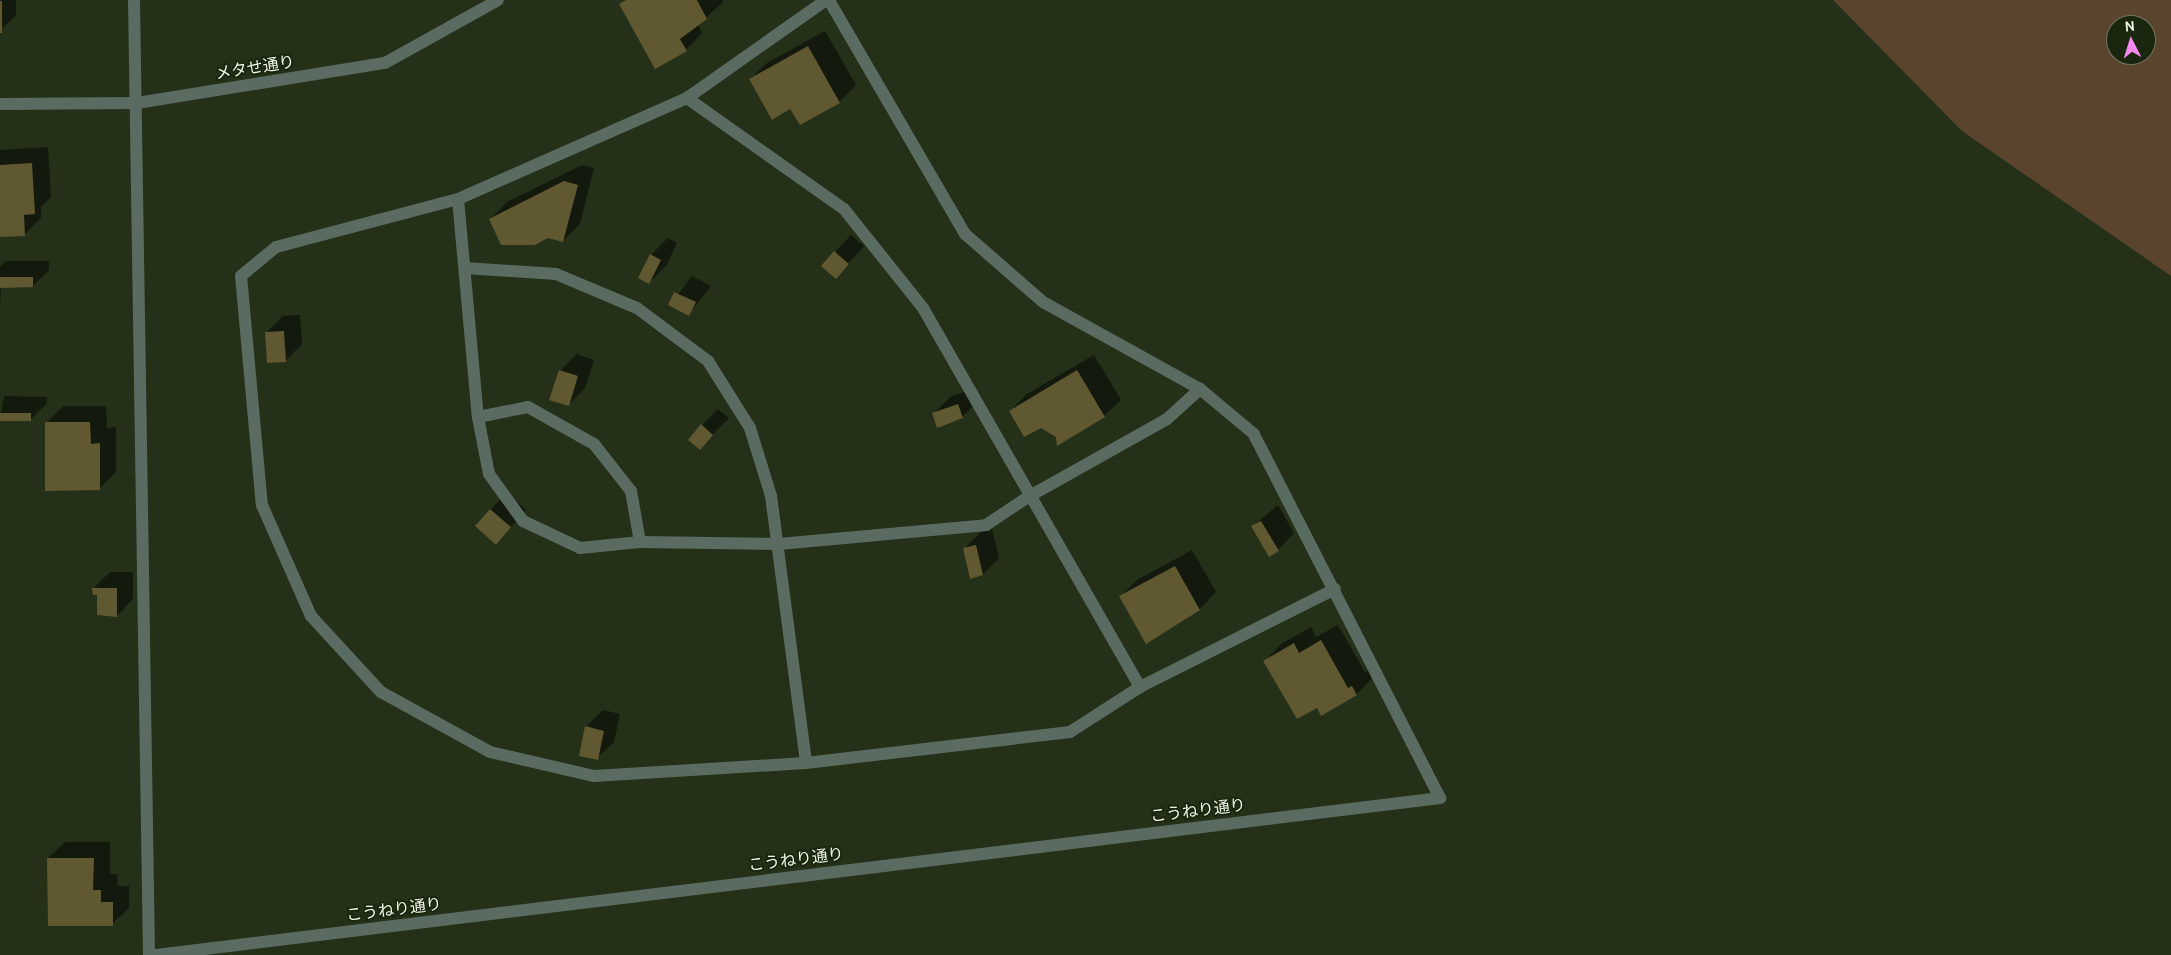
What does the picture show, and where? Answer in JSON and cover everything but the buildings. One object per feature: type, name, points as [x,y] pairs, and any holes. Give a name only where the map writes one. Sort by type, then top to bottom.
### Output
[{"type":"street","points":[[134,0],[150,955]]},
{"type":"street","name":"メタせ通り","points":[[0,104],[137,103],[385,63],[498,0]]},
{"type":"street","points":[[828,0],[965,234],[1043,302],[1200,388],[1254,434],[1335,588],[1140,687],[1070,732],[806,763],[594,776],[490,752],[381,692],[311,616],[262,504],[242,276],[276,247],[458,199],[687,98],[828,0]]},
{"type":"street","points":[[687,98],[844,209],[924,308],[1028,497],[1140,687]]},
{"type":"street","points":[[458,199],[466,268],[478,417],[488,474],[523,521],[580,548],[640,542],[779,544],[986,525],[1028,497],[1167,419],[1200,388]]},
{"type":"street","points":[[466,268],[556,274],[637,308],[708,360],[750,428],[772,496],[806,763]]},
{"type":"street","points":[[478,417],[528,407],[594,444],[631,491],[640,542]]},
{"type":"street","name":"こうねり通り","points":[[156,955],[1440,798],[1335,588]]},
{"type":"shaded area","points":[[1833,0],[2171,0],[2171,276],[1962,131]]}]
